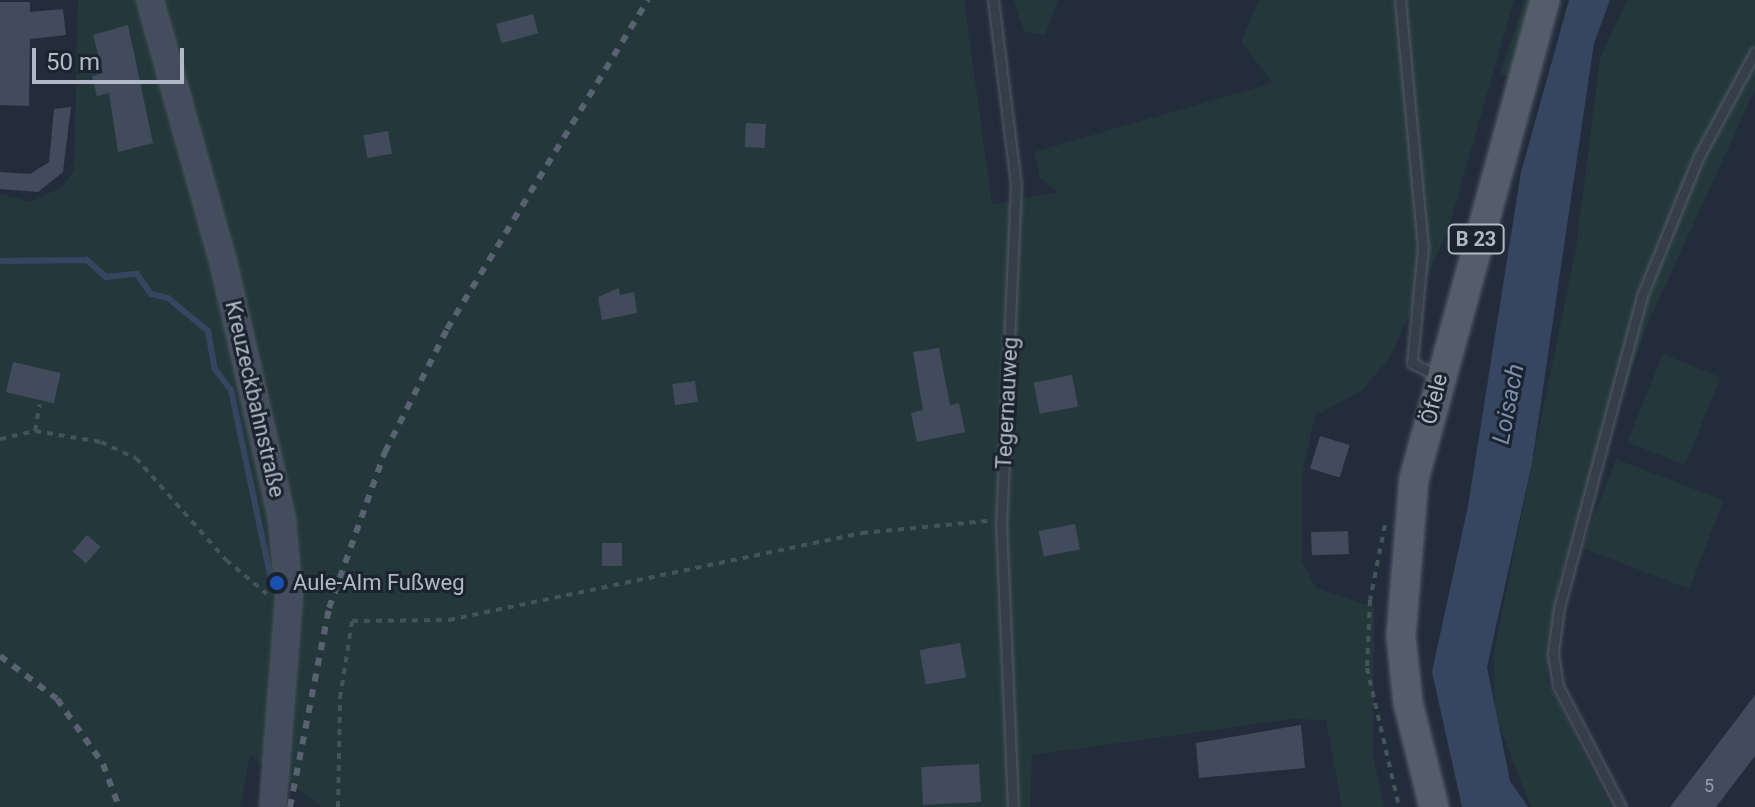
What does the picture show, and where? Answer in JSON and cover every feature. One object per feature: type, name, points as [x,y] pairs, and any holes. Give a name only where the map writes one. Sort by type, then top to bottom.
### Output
[{"type":"main road","name":"Öfele","points":[[1434,807],[1411,717],[1401,636],[1414,479],[1439,377],[1545,0]]},
{"type":"street","name":"Kreuzeckbahnstraße","points":[[150,0],[263,420],[289,597],[273,807]]},
{"type":"lane","name":"Tegernauweg","points":[[993,0],[1016,184],[1001,521],[1013,807]]},
{"type":"lane","points":[[1400,0],[1423,246],[1412,363],[1439,377]]},
{"type":"lane","points":[[1621,807],[1558,686],[1553,653],[1559,608],[1642,296],[1698,158],[1755,52]]},
{"type":"path","points":[[35,431],[40,404]]},
{"type":"path","points":[[0,439],[35,431],[101,442],[136,458],[259,592],[289,597]]},
{"type":"path","points":[[338,807],[340,698],[352,621],[449,620],[862,533],[1001,521]]},
{"type":"green space","points":[[78,0],[964,0],[992,205],[1058,192],[1040,178],[1034,152],[1273,83],[1241,42],[1259,0],[1514,0],[1447,233],[1389,359],[1362,390],[1315,416],[1302,474],[1302,561],[1316,588],[1374,607],[1373,756],[1384,807],[1342,807],[1326,720],[1291,719],[1032,755],[1030,807],[322,807],[250,755],[240,807],[0,807],[0,194],[31,202],[62,187],[74,170]]},
{"type":"green space","points":[[1014,0],[1058,0],[1045,35],[1024,32]]},
{"type":"green space","points":[[1524,0],[1532,0],[1511,76],[1500,75]]},
{"type":"green space","points":[[1627,0],[1755,0],[1755,90],[1646,327],[1559,579],[1547,680],[1611,807],[1531,807],[1495,715],[1494,652],[1576,247],[1600,59]]},
{"type":"green space","points":[[1663,354],[1720,377],[1685,465],[1627,442]]},
{"type":"green space","points":[[1616,459],[1723,500],[1689,589],[1582,548]]},
{"type":"water","name":"Loisach","points":[[1569,0],[1610,0],[1594,43],[1532,463],[1487,667],[1510,781],[1528,807],[1462,807],[1432,672],[1468,506],[1521,172]]},
{"type":"building","points":[[0,2],[30,2],[30,12],[63,9],[66,35],[30,39],[29,106],[0,105]]},
{"type":"building","points":[[533,14],[538,33],[501,43],[496,24]]},
{"type":"building","points":[[128,25],[153,143],[118,152],[109,93],[97,96],[92,76],[103,73],[93,35]]},
{"type":"building","points":[[71,107],[63,172],[38,192],[0,189],[0,172],[30,174],[49,162],[54,109]]},
{"type":"building","points":[[746,123],[766,124],[765,148],[745,147]]},
{"type":"building","points":[[388,131],[392,154],[367,158],[363,135]]},
{"type":"building","points":[[619,288],[620,295],[634,292],[637,313],[602,320],[598,297]]},
{"type":"building","points":[[939,348],[950,405],[959,403],[965,432],[917,442],[911,413],[923,410],[913,352]]},
{"type":"building","points":[[13,362],[61,373],[54,403],[6,392]]},
{"type":"building","points":[[1072,375],[1078,406],[1040,414],[1034,382]]},
{"type":"building","points":[[695,381],[698,402],[675,405],[672,384]]},
{"type":"building","points":[[1320,436],[1350,445],[1340,478],[1310,469]]},
{"type":"building","points":[[1075,524],[1080,550],[1044,557],[1039,531]]},
{"type":"building","points":[[1348,531],[1349,554],[1312,555],[1311,532]]},
{"type":"building","points":[[87,535],[101,547],[86,563],[73,552]]},
{"type":"building","points":[[602,543],[622,543],[622,566],[602,566]]},
{"type":"building","points":[[960,643],[966,677],[926,685],[920,650]]},
{"type":"building","points":[[1755,695],[1755,756],[1716,807],[1670,807]]},
{"type":"building","points":[[1301,725],[1305,768],[1199,778],[1196,743]]},
{"type":"building","points":[[979,764],[981,802],[923,805],[921,767]]},
{"type":"waterway","points":[[0,261],[87,260],[106,277],[137,274],[151,294],[168,298],[208,331],[215,369],[231,390],[272,584]]},
{"type":"railway","points":[[290,807],[329,608],[385,452],[447,329],[648,0]]},
{"type":"railway","points":[[0,656],[57,699],[103,764],[119,807]]},
{"type":"place","name":"Aule-Alm Fußweg","points":[[277,583]]}]
